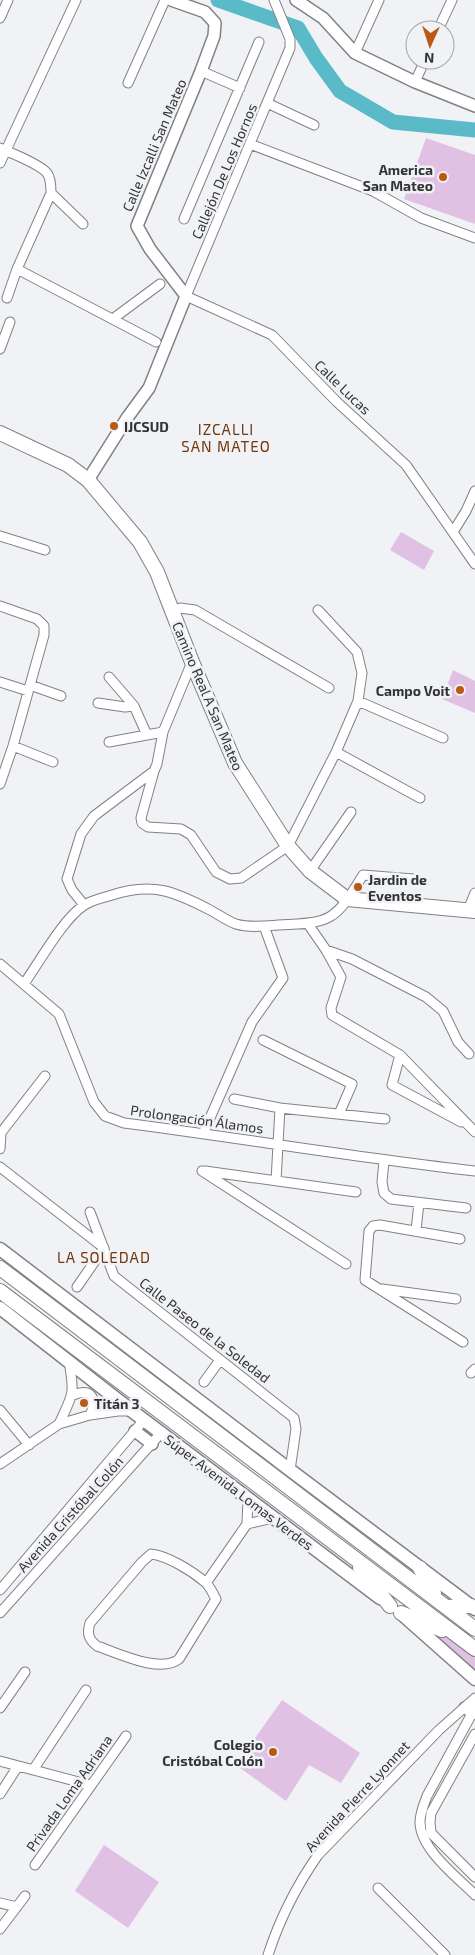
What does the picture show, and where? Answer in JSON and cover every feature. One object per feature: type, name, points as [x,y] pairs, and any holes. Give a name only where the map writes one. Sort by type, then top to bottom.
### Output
[{"type":"main road","name":"Camino Real A San Mateo","points":[[0,434],[68,465],[88,480],[140,542],[157,572],[192,662],[235,763],[288,846],[310,871],[347,899]]},
{"type":"main road","points":[[347,899],[472,911]]},
{"type":"main road","points":[[0,1249],[473,1607]]},
{"type":"main road","points":[[0,1268],[442,1602],[475,1629]]},
{"type":"main road","name":"Súper Avenida Lomas Verdes","points":[[0,1292],[475,1649]]},
{"type":"main road","name":"Súper Avenida Lomas Verdes","points":[[0,1308],[132,1411],[396,1610],[475,1680]]},
{"type":"main road","points":[[347,1552],[396,1610],[458,1636]]},
{"type":"main road","points":[[420,1568],[442,1602],[473,1607]]},
{"type":"street","points":[[0,18],[8,0]]},
{"type":"street","points":[[0,163],[3,149],[76,0]]},
{"type":"street","points":[[128,83],[165,0]]},
{"type":"street","name":"Calle Izcalli San Mateo","points":[[171,0],[205,12],[215,23],[214,36],[137,226],[150,249],[186,296]]},
{"type":"street","name":"Callejón De Los Hornos","points":[[186,296],[290,48],[290,39],[274,0]]},
{"type":"street","points":[[355,53],[379,0]]},
{"type":"street","points":[[443,20],[452,0]]},
{"type":"street","points":[[299,1],[323,18],[355,53],[414,82],[475,106]]},
{"type":"street","points":[[184,219],[259,42]]},
{"type":"street","points":[[414,82],[420,70]]},
{"type":"street","points":[[201,72],[240,88]]},
{"type":"street","points":[[267,103],[314,125]]},
{"type":"street","points":[[250,144],[374,191],[421,218],[475,238]]},
{"type":"street","points":[[3,149],[30,162],[47,173],[51,193],[17,269],[7,298]]},
{"type":"street","points":[[51,193],[83,224]]},
{"type":"street","points":[[17,269],[114,318],[156,342]]},
{"type":"street","points":[[114,318],[160,284]]},
{"type":"street","points":[[88,480],[127,418],[149,388],[186,296]]},
{"type":"street","name":"Calle Lucas","points":[[186,296],[272,335],[337,402],[406,465],[475,564]]},
{"type":"street","points":[[0,349],[10,322]]},
{"type":"street","points":[[453,532],[466,511],[475,491]]},
{"type":"street","points":[[0,536],[45,550]]},
{"type":"street","points":[[0,606],[37,618],[44,626],[44,635],[13,746],[0,784]]},
{"type":"street","points":[[172,612],[180,608],[194,610],[329,688]]},
{"type":"street","points":[[192,662],[163,732],[157,764],[141,818],[142,823],[148,827],[181,829],[191,835],[216,872],[235,880],[241,878],[288,846],[336,752],[358,701],[362,673],[358,652],[318,610]]},
{"type":"street","points":[[109,677],[134,706],[148,735]]},
{"type":"street","points":[[0,682],[61,696]]},
{"type":"street","points":[[358,701],[443,738]]},
{"type":"street","points":[[98,703],[125,707],[134,706]]},
{"type":"street","points":[[109,742],[163,732]]},
{"type":"street","points":[[13,746],[53,762]]},
{"type":"street","points":[[336,752],[420,798]]},
{"type":"street","points":[[84,905],[72,890],[67,879],[81,834],[94,816],[154,770]]},
{"type":"street","points":[[310,871],[351,812]]},
{"type":"street","points":[[24,984],[70,917],[84,905],[122,892],[144,888],[166,890],[236,924],[264,926],[308,924],[320,922],[330,917],[340,910],[363,875],[413,879]]},
{"type":"street","points":[[472,911],[475,893]]},
{"type":"street","points":[[308,924],[326,950],[341,977],[331,1008],[332,1015],[400,1055],[472,1129]]},
{"type":"street","points":[[203,1134],[252,1022],[283,978],[264,926]]},
{"type":"street","points":[[326,950],[352,959],[426,997],[443,1011],[458,1042],[469,1054]]},
{"type":"street","name":"Prolongación Álamos","points":[[0,964],[59,1014],[94,1102],[105,1116],[124,1123],[384,1161],[475,1171]]},
{"type":"street","points":[[263,1040],[352,1084],[339,1114]]},
{"type":"street","points":[[400,1055],[392,1084],[472,1129]]},
{"type":"street","points":[[0,1149],[1,1133],[45,1076]]},
{"type":"street","points":[[234,1099],[280,1108],[385,1118]]},
{"type":"street","points":[[276,1180],[280,1108]]},
{"type":"street","points":[[384,1161],[382,1182],[384,1193],[391,1199],[466,1208]]},
{"type":"street","points":[[0,1167],[104,1248],[78,1287]]},
{"type":"street","points":[[346,1264],[202,1171],[356,1192]]},
{"type":"street","points":[[416,1230],[419,1203]]},
{"type":"street","name":"Calle Paseo de la Soledad","points":[[90,1212],[114,1276],[294,1418],[296,1429],[290,1470]]},
{"type":"street","points":[[460,1239],[416,1230],[380,1225],[373,1226],[369,1232],[365,1280],[463,1342]]},
{"type":"street","points":[[379,1289],[456,1298]]},
{"type":"street","points":[[59,1424],[73,1395],[73,1384],[68,1360]]},
{"type":"street","points":[[204,1382],[220,1360]]},
{"type":"street","points":[[73,1395],[81,1392],[90,1394],[93,1398],[94,1406],[90,1415]]},
{"type":"street","points":[[0,1410],[29,1445]]},
{"type":"street","points":[[0,1464],[59,1424],[90,1415],[118,1410],[132,1411]]},
{"type":"street","name":"Avenida Cristóbal Colón","points":[[0,1590],[118,1454],[144,1420]]},
{"type":"street","points":[[135,1431],[152,1444]]},
{"type":"street","name":"Avenida Cristóbal Colón","points":[[0,1613],[161,1433]]},
{"type":"street","points":[[206,1583],[247,1524],[248,1499]]},
{"type":"street","points":[[247,1524],[273,1518]]},
{"type":"street","points":[[151,1554],[160,1555],[173,1561],[206,1583],[216,1599],[179,1659],[174,1663],[150,1664],[97,1646],[90,1641],[87,1631],[90,1623],[151,1554]]},
{"type":"street","points":[[0,1708],[25,1672]]},
{"type":"street","points":[[33,1770],[86,1690]]},
{"type":"street","name":"Avenida Pierre Lyonnet","points":[[268,1955],[306,1872],[318,1856],[439,1730],[472,1710],[475,1698]]},
{"type":"street","points":[[472,1710],[427,1796],[420,1822],[421,1834],[425,1843],[475,1895]]},
{"type":"street","points":[[473,1872],[431,1833],[430,1822],[431,1813],[475,1734]]},
{"type":"street","name":"Privada Loma Adriana","points":[[35,1865],[126,1736]]},
{"type":"street","points":[[0,1761],[90,1785]]},
{"type":"street","points":[[0,1794],[18,1766]]},
{"type":"street","points":[[378,1888],[445,1955]]},
{"type":"street","points":[[0,1929],[25,1896]]},
{"type":"street","points":[[0,1903],[17,1907]]},
{"type":"shaded area","name":"America San Mateo","points":[[426,138],[475,155],[475,224],[404,199]]},
{"type":"shaded area","points":[[401,532],[434,551],[424,570],[390,550]]},
{"type":"shaded area","name":"Campo Voit","points":[[453,670],[475,681],[475,713],[442,699]]},
{"type":"shaded area","points":[[449,1637],[475,1657],[475,1671],[437,1638]]},
{"type":"shaded area","points":[[282,1700],[360,1753],[341,1783],[309,1765],[286,1801],[236,1765]]},
{"type":"shaded area","points":[[104,1845],[159,1882],[128,1928],[75,1891]]},
{"type":"waterway","points":[[218,0],[298,28],[316,58],[340,91],[393,122],[475,130]]},
{"type":"place","name":"America San Mateo","points":[[443,177]]},
{"type":"place","name":"IJCSUD","points":[[114,426]]},
{"type":"place","name":"Campo Voit","points":[[460,690]]},
{"type":"place","name":"Jardin de Eventos","points":[[358,887]]},
{"type":"place","name":"Titán 3","points":[[84,1403]]},
{"type":"place","name":"Colegio Cristóbal Colón","points":[[273,1752]]},
{"type":"district","name":"IZCALLI SAN MATEO","points":[[226,438]]},
{"type":"district","name":"LA SOLEDAD","points":[[104,1257]]}]
